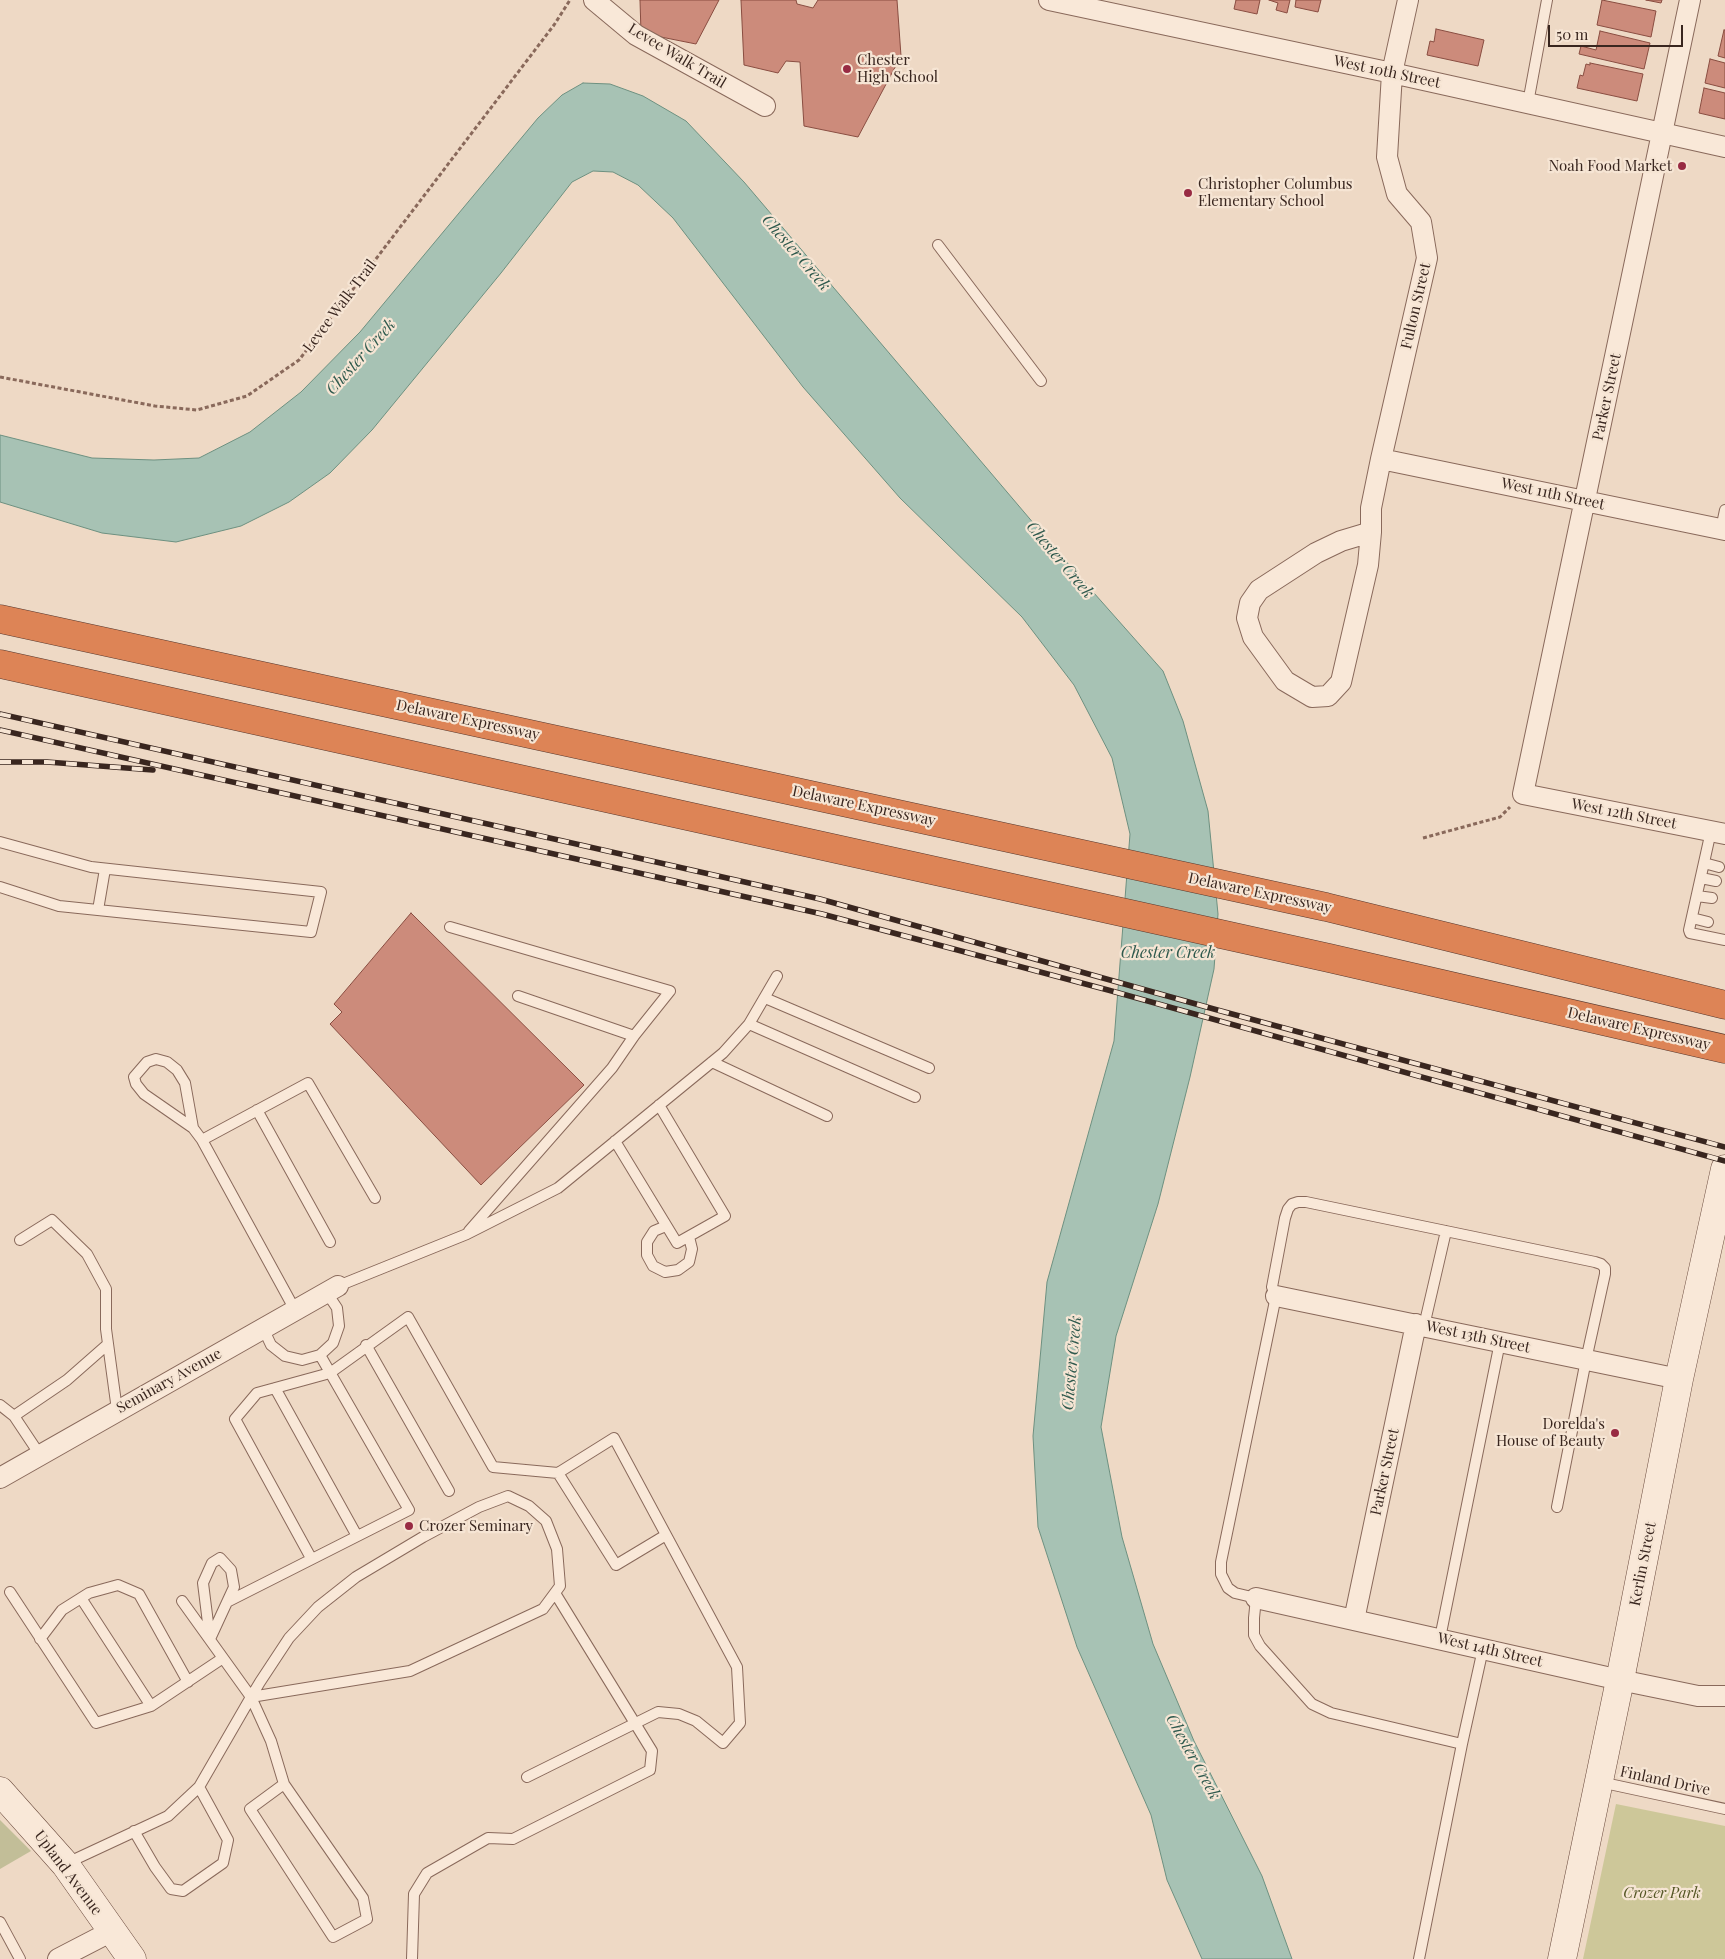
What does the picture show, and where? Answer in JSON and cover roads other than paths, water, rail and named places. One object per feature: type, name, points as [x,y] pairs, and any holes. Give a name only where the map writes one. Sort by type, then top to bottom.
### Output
[{"type":"highway","name":"Delaware Expressway","points":[[0,619],[1326,907],[1719,1004]]},
{"type":"highway","name":"Delaware Expressway","points":[[0,664],[985,881],[1725,1049]]},
{"type":"main road","name":"Kerlin Street","points":[[1562,1959],[1620,1680],[1679,1379],[1725,1169]]},
{"type":"main road","name":"Upland Avenue","points":[[0,1791],[65,1864],[132,1959]]},
{"type":"street","name":"Levee Walk Trail","points":[[594,0],[636,35],[765,106]]},
{"type":"street","name":"West 10th Street","points":[[1049,0],[1392,73],[1725,147]]},
{"type":"street","name":"Fulton Street","points":[[1371,532],[1341,541],[1316,553],[1259,590],[1250,603],[1247,618],[1253,637],[1285,681],[1312,697],[1328,696],[1341,682],[1368,565],[1371,532],[1371,508],[1427,258],[1421,222],[1397,194],[1387,157],[1392,73],[1408,0]]},
{"type":"street","name":"Parker Street","points":[[1522,794],[1690,0]]},
{"type":"street","name":"West 11th Street","points":[[1381,459],[1585,501],[1724,523]]},
{"type":"street","name":"West 12th Street","points":[[1522,794],[1718,832]]},
{"type":"street","name":"Seminary Avenue","points":[[0,1478],[333,1289]]},
{"type":"street","name":"West 13th Street","points":[[1276,1296],[1679,1379]]},
{"type":"street","name":"Parker Street","points":[[1354,1620],[1420,1325]]},
{"type":"street","name":"West 14th Street","points":[[1256,1598],[1620,1680],[1698,1696],[1725,1696]]},
{"type":"street","points":[[58,1959],[112,1931]]},
{"type":"lane","points":[[1528,103],[1547,0]]},
{"type":"lane","points":[[938,244],[1041,381]]},
{"type":"lane","points":[[1718,832],[1704,863],[1689,930],[1690,933],[1725,940]]},
{"type":"lane","points":[[0,842],[91,867],[321,892],[311,932],[59,906],[0,887]]},
{"type":"lane","points":[[1704,863],[1719,867]]},
{"type":"lane","points":[[98,910],[105,869]]},
{"type":"lane","points":[[1701,878],[1716,881]]},
{"type":"lane","points":[[1697,896],[1712,898]]},
{"type":"lane","points":[[1692,918],[1708,922]]},
{"type":"lane","points":[[450,927],[670,991],[634,1036],[612,1068],[466,1234]]},
{"type":"lane","points":[[263,1328],[271,1345],[285,1356],[302,1360],[320,1355],[333,1343],[340,1326],[333,1289],[466,1234],[558,1188],[723,1053],[749,1024],[777,976]]},
{"type":"lane","points":[[518,996],[634,1036]]},
{"type":"lane","points":[[765,998],[929,1068]]},
{"type":"lane","points":[[749,1024],[915,1097]]},
{"type":"lane","points":[[193,1128],[185,1083],[177,1070],[167,1062],[156,1059],[146,1062],[134,1076],[136,1084],[144,1094],[193,1128],[202,1140],[295,1310]]},
{"type":"lane","points":[[712,1062],[827,1116]]},
{"type":"lane","points":[[202,1140],[308,1083],[375,1198]]},
{"type":"lane","points":[[615,1141],[677,1243],[725,1216],[659,1105]]},
{"type":"lane","points":[[257,1110],[330,1242]]},
{"type":"lane","points":[[1462,1744],[1331,1713],[1312,1704],[1260,1646],[1254,1635],[1256,1598],[1236,1593],[1228,1588],[1221,1574],[1221,1562],[1276,1296],[1272,1287],[1285,1218],[1292,1204],[1306,1202],[1602,1264],[1605,1268],[1605,1274],[1557,1507]]},
{"type":"lane","points":[[20,1240],[52,1220],[87,1254],[106,1289],[108,1344],[117,1410]]},
{"type":"lane","points":[[666,1226],[654,1231],[647,1242],[646,1255],[654,1266],[665,1272],[678,1270],[689,1262],[692,1249],[689,1237]]},
{"type":"lane","points":[[1420,1325],[1446,1231]]},
{"type":"lane","points":[[311,1558],[235,1419],[257,1394],[330,1373],[366,1345],[408,1317],[493,1467],[558,1474],[614,1438],[736,1667],[740,1723],[722,1743],[696,1721],[679,1714],[658,1712],[527,1777]]},
{"type":"lane","points":[[1440,1638],[1500,1342]]},
{"type":"lane","points":[[14,1416],[67,1380],[108,1344]]},
{"type":"lane","points":[[366,1345],[449,1491]]},
{"type":"lane","points":[[227,1602],[409,1510],[320,1355]]},
{"type":"lane","points":[[275,1388],[356,1536]]},
{"type":"lane","points":[[0,1405],[14,1416],[40,1455]]},
{"type":"lane","points":[[558,1474],[616,1565],[666,1535]]},
{"type":"lane","points":[[65,1864],[168,1816],[199,1786],[251,1697],[289,1638],[318,1607],[356,1577],[479,1507],[508,1496],[529,1506],[546,1521],[558,1548],[560,1586],[543,1609],[410,1671],[251,1697]]},
{"type":"lane","points":[[220,1558],[232,1570],[234,1587],[210,1639],[203,1583],[212,1563],[220,1558]]},
{"type":"lane","points":[[40,1639],[62,1610],[89,1592],[118,1585],[139,1594],[188,1682]]},
{"type":"lane","points":[[10,1592],[96,1723],[151,1706],[223,1658]]},
{"type":"lane","points":[[412,1959],[414,1894],[427,1873],[488,1838],[513,1839],[650,1770],[652,1751],[555,1592]]},
{"type":"lane","points":[[81,1598],[151,1706]]},
{"type":"lane","points":[[182,1601],[251,1697],[271,1741],[284,1784],[363,1898],[367,1919],[333,1937],[250,1809],[284,1784]]},
{"type":"lane","points":[[1420,1959],[1462,1744],[1483,1649]]},
{"type":"lane","name":"Finland Drive","points":[[1598,1782],[1725,1809]]},
{"type":"lane","points":[[134,1831],[155,1867],[171,1889],[183,1891],[223,1863],[228,1840],[199,1786]]},
{"type":"lane","points":[[0,1922],[20,1959]]},
{"type":"water","name":"Chester Creek","points":[[583,83],[610,84],[643,96],[686,121],[744,182],[1063,558],[1163,671],[1183,721],[1208,811],[1218,914],[1214,969],[1190,1077],[1158,1204],[1116,1336],[1101,1427],[1122,1537],[1153,1644],[1194,1741],[1262,1876],[1292,1959],[1202,1959],[1167,1880],[1151,1815],[1077,1647],[1038,1527],[1033,1436],[1047,1282],[1114,1041],[1130,834],[1112,758],[1074,685],[1022,617],[900,498],[803,387],[673,218],[638,185],[613,172],[593,171],[572,182],[501,273],[372,430],[330,473],[289,502],[241,526],[176,542],[102,533],[0,502],[0,435],[92,458],[154,460],[199,458],[250,432],[301,392],[360,332],[538,118],[562,95]]},
{"type":"railway","points":[[0,714],[820,899],[1221,1011],[1725,1147]]},
{"type":"railway","points":[[0,730],[822,914],[1108,990],[1725,1161]]},
{"type":"railway","points":[[0,762],[47,762],[153,770]]},
{"type":"place","name":"Chester High School","points":[[847,69]]},
{"type":"place","name":"Noah Food Market","points":[[1682,166]]},
{"type":"place","name":"Christopher Columbus Elementary School","points":[[1188,193]]},
{"type":"place","name":"Dorelda's House of Beauty","points":[[1615,1433]]},
{"type":"place","name":"Crozer Seminary","points":[[409,1526]]},
{"type":"park label","name":"Crozer Park","points":[[1662,1893]]}]
